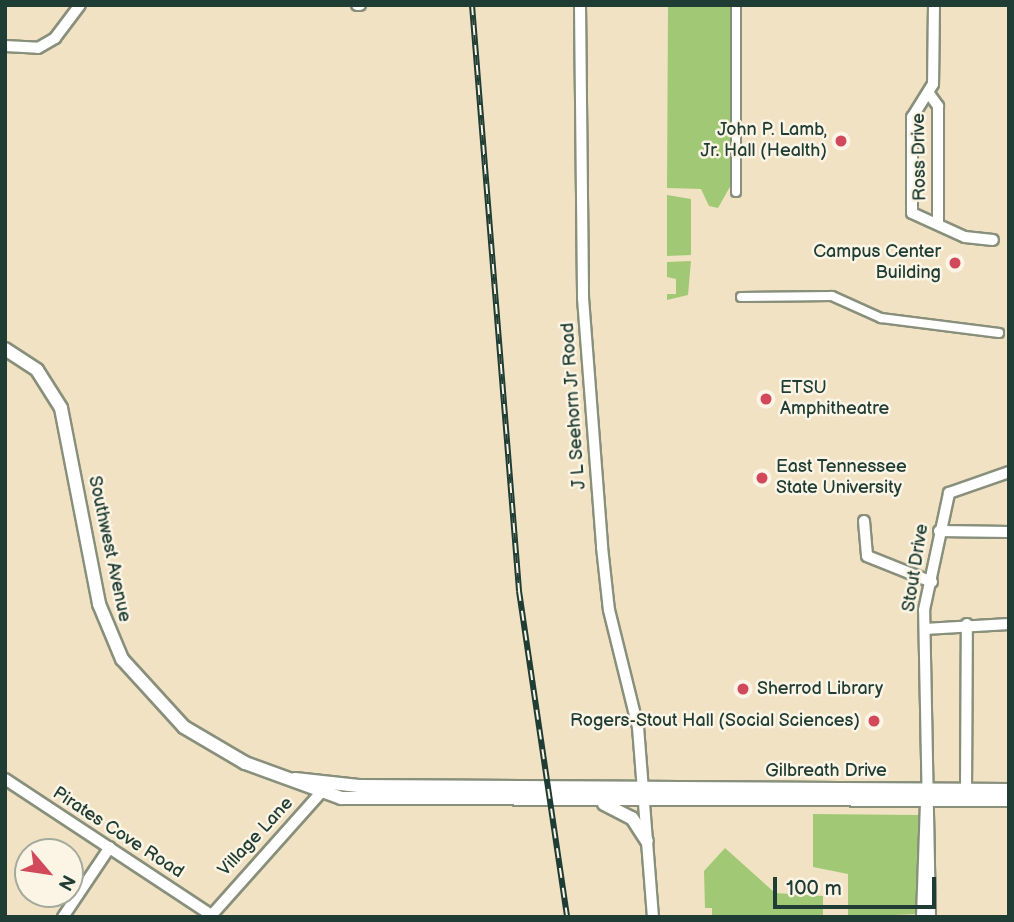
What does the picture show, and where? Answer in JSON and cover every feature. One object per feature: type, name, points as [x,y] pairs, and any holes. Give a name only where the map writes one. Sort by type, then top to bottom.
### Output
[{"type":"street","points":[[5,46],[38,48],[55,38],[80,5]]},
{"type":"street","name":"J L Seehorn Jr Road","points":[[580,5],[583,298],[602,547],[609,610],[638,727],[643,793]]},
{"type":"street","points":[[736,5],[736,192]]},
{"type":"street","name":"Ross Drive","points":[[934,5],[930,95],[912,117],[912,213],[938,222],[965,237],[993,240]]},
{"type":"street","name":"Ross Drive","points":[[930,95],[938,106],[938,222]]},
{"type":"street","points":[[741,297],[832,296],[881,318],[999,334]]},
{"type":"street","name":"Southwest Avenue","points":[[5,349],[42,375],[64,417],[99,604],[122,659],[184,727],[284,778],[326,789],[593,800],[643,793]]},
{"type":"street","name":"Stout Drive","points":[[930,917],[925,629],[944,502],[958,485],[1009,472]]},
{"type":"street","points":[[864,521],[867,555],[932,582]]},
{"type":"street","points":[[939,531],[1009,532]]},
{"type":"street","points":[[925,629],[967,624],[1009,624]]},
{"type":"street","points":[[966,790],[967,624]]},
{"type":"street","name":"Pirates Cove Road","points":[[5,779],[210,916]]},
{"type":"street","name":"Southwest Avenue","points":[[326,789],[643,793]]},
{"type":"street","name":"Village Lane","points":[[210,916],[326,789]]},
{"type":"street","name":"Gilbreath Drive","points":[[926,795],[966,790],[1009,790]]},
{"type":"street","points":[[643,793],[653,917]]},
{"type":"street","name":"Gilbreath Drive","points":[[643,793],[926,795],[1009,800]]},
{"type":"street","name":"Stout Drive","points":[[922,917],[926,795]]},
{"type":"street","points":[[593,800],[632,818],[646,841]]},
{"type":"street","points":[[63,917],[110,848]]},
{"type":"green space","points":[[668,5],[731,5],[731,185],[718,208],[709,206],[701,189],[667,188]]},
{"type":"green space","points":[[667,195],[691,199],[691,255],[667,256]]},
{"type":"green space","points":[[691,261],[688,295],[667,300],[667,294],[676,294],[676,279],[667,277],[667,262]]},
{"type":"green space","points":[[813,814],[919,815],[919,914],[848,917],[848,874],[813,867]]},
{"type":"green space","points":[[725,848],[775,893],[823,896],[823,917],[712,917],[712,908],[705,908],[704,871]]},
{"type":"railway","points":[[472,5],[519,591],[567,917]]},
{"type":"place","name":"John P. Lamb, Jr. Hall (Health)","points":[[841,141]]},
{"type":"place","name":"Campus Center Building","points":[[955,263]]},
{"type":"place","name":"ETSU Amphitheatre","points":[[766,399]]},
{"type":"place","name":"East Tennessee State University","points":[[762,478]]},
{"type":"place","name":"Sherrod Library","points":[[743,689]]},
{"type":"place","name":"Rogers-Stout Hall (Social Sciences)","points":[[874,721]]}]
